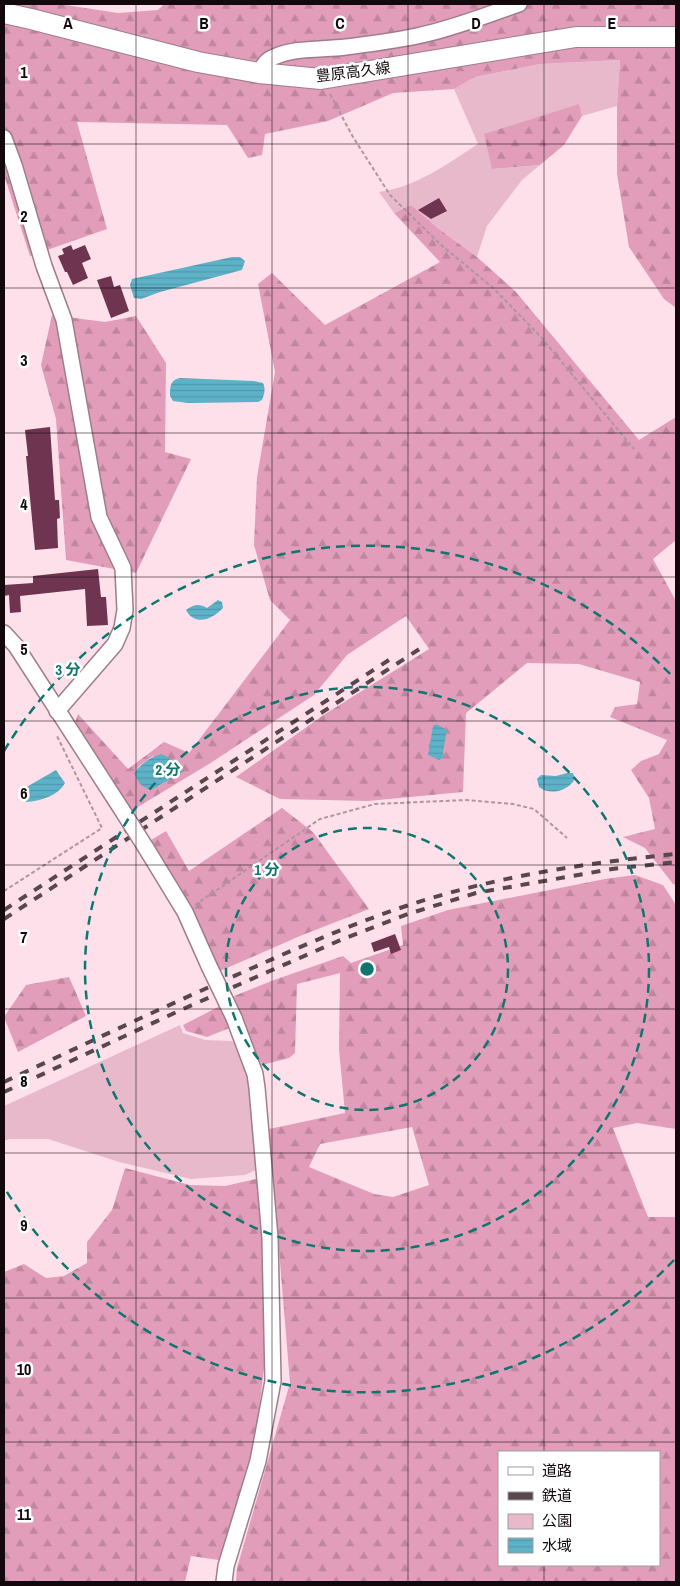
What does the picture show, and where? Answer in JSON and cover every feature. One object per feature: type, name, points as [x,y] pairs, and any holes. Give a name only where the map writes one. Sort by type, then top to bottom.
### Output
[{"type":"main road","name":"豊原高久線","points":[[4,13],[30,18],[198,62],[259,74],[321,79],[576,37],[676,37]]},
{"type":"street","points":[[259,74],[265,63],[272,57],[283,54],[418,36],[474,20],[519,4]]},
{"type":"street","points":[[4,138],[44,266],[64,320],[100,517],[123,568],[125,610],[122,628],[115,644],[57,711]]},
{"type":"street","points":[[4,633],[16,646],[122,810],[185,912],[234,1018],[255,1074],[270,1238],[273,1381],[258,1461],[226,1566],[224,1582]]},
{"type":"path","points":[[321,79],[353,137],[390,195],[442,245],[492,288],[540,337],[634,449]]},
{"type":"path","points":[[4,891],[102,828],[54,730]]},
{"type":"path","points":[[185,912],[320,819],[375,804],[466,800],[513,804],[534,809],[567,838]]},
{"type":"green space","points":[[4,4],[59,4],[118,13],[158,10],[164,4],[676,4],[676,308],[664,299],[629,247],[617,174],[617,106],[620,60],[540,64],[475,77],[454,89],[393,93],[328,121],[265,134],[262,155],[248,158],[227,125],[77,122],[107,229],[30,256],[4,179]]},
{"type":"green space","points":[[620,60],[617,106],[582,116],[579,104],[493,169],[540,165],[522,180],[487,226],[477,257],[439,229],[411,205],[394,213],[379,192],[406,185],[431,174],[478,144],[454,89],[475,77],[540,64]]},
{"type":"green space","points":[[579,104],[582,116],[564,145],[540,165],[492,169],[484,134]]},
{"type":"green space","points":[[411,205],[439,229],[477,257],[516,292],[639,440],[676,417],[676,540],[653,559],[676,601],[676,885],[673,884],[645,848],[623,837],[655,829],[649,798],[631,770],[641,761],[659,754],[667,740],[610,717],[615,707],[637,704],[640,682],[579,664],[527,663],[466,713],[463,792],[368,801],[280,799],[236,777],[325,714],[429,649],[406,616],[347,655],[314,695],[209,764],[131,811],[74,726],[78,714],[128,769],[164,742],[189,753],[290,620],[270,600],[254,545],[257,477],[275,372],[258,284],[272,273],[325,325],[440,262],[394,213]],"holes":[[[153,756],[168,780],[159,786],[134,773],[139,766]]]},
{"type":"green space","points":[[52,315],[105,322],[136,316],[166,363],[165,452],[191,459],[136,573],[66,560],[56,419],[41,365]]},
{"type":"green space","points":[[282,808],[313,832],[369,909],[300,936],[220,971],[188,903],[151,840],[166,831],[189,871]]},
{"type":"green space","points":[[635,875],[663,885],[676,905],[676,1129],[637,1123],[613,1128],[648,1217],[676,1217],[676,1582],[236,1582],[237,1568],[290,1383],[269,1129],[345,1113],[339,1049],[340,973],[297,984],[295,1053],[289,1058],[262,1065],[250,1044],[234,996],[343,956],[351,963],[403,945],[401,926],[448,910],[605,879]],"holes":[[[412,1127],[429,1185],[393,1197],[374,1194],[309,1167],[320,1144]]]},
{"type":"green space","points":[[69,977],[86,1016],[18,1052],[4,1017],[26,985]]},
{"type":"green space","points":[[220,1006],[232,1027],[207,1037],[186,1031],[183,1025]]},
{"type":"green space","points":[[180,1025],[183,1033],[205,1040],[231,1041],[240,1044],[252,1074],[256,1170],[245,1175],[191,1179],[119,1162],[48,1139],[9,1139],[4,1141],[4,1106]]},
{"type":"green space","points":[[125,1168],[190,1185],[225,1186],[260,1178],[265,1358],[255,1449],[219,1560],[191,1556],[185,1582],[4,1582],[4,1272],[24,1264],[46,1278],[64,1276],[87,1263],[87,1242],[112,1210]]},
{"type":"water","points":[[232,257],[240,257],[245,261],[242,270],[141,299],[134,298],[130,285],[132,279]]},
{"type":"water","points":[[180,378],[254,381],[263,383],[264,392],[262,400],[258,402],[188,403],[173,401],[170,396],[171,384],[174,380]]},
{"type":"water","points":[[218,600],[222,602],[223,608],[204,620],[194,618],[186,610],[196,605],[207,608]]},
{"type":"water","points":[[436,724],[447,730],[443,752],[444,757],[439,760],[428,755],[433,726]]},
{"type":"water","points":[[161,754],[174,761],[183,772],[151,790],[140,784],[134,773],[146,761]]},
{"type":"water","points":[[56,770],[65,783],[62,788],[48,797],[26,802],[23,789]]},
{"type":"water","points":[[573,773],[575,779],[568,787],[553,792],[539,787],[537,779],[541,775],[556,776]]},
{"type":"building","points":[[439,198],[447,211],[431,219],[418,210]]},
{"type":"building","points":[[71,245],[73,250],[85,245],[91,259],[82,263],[88,278],[73,285],[58,256],[64,254],[62,249]]},
{"type":"building","points":[[111,276],[114,287],[120,285],[129,311],[111,318],[97,280]]},
{"type":"building","points":[[50,427],[55,500],[59,500],[60,518],[57,519],[58,548],[35,550],[25,430]]},
{"type":"building","points":[[98,569],[101,597],[106,597],[108,625],[87,626],[85,589],[20,596],[21,612],[10,613],[9,595],[4,596],[4,585],[33,583],[33,576]]},
{"type":"building","points":[[395,934],[401,950],[391,954],[389,947],[374,952],[371,943]]},
{"type":"railway","points":[[4,919],[421,648]]},
{"type":"railway","points":[[4,910],[392,658]]},
{"type":"railway","points":[[4,1082],[282,955],[385,913],[472,887],[540,872],[676,854]]},
{"type":"railway","points":[[4,1092],[183,1009],[343,939],[408,914],[476,893],[612,869],[676,862]]}]
